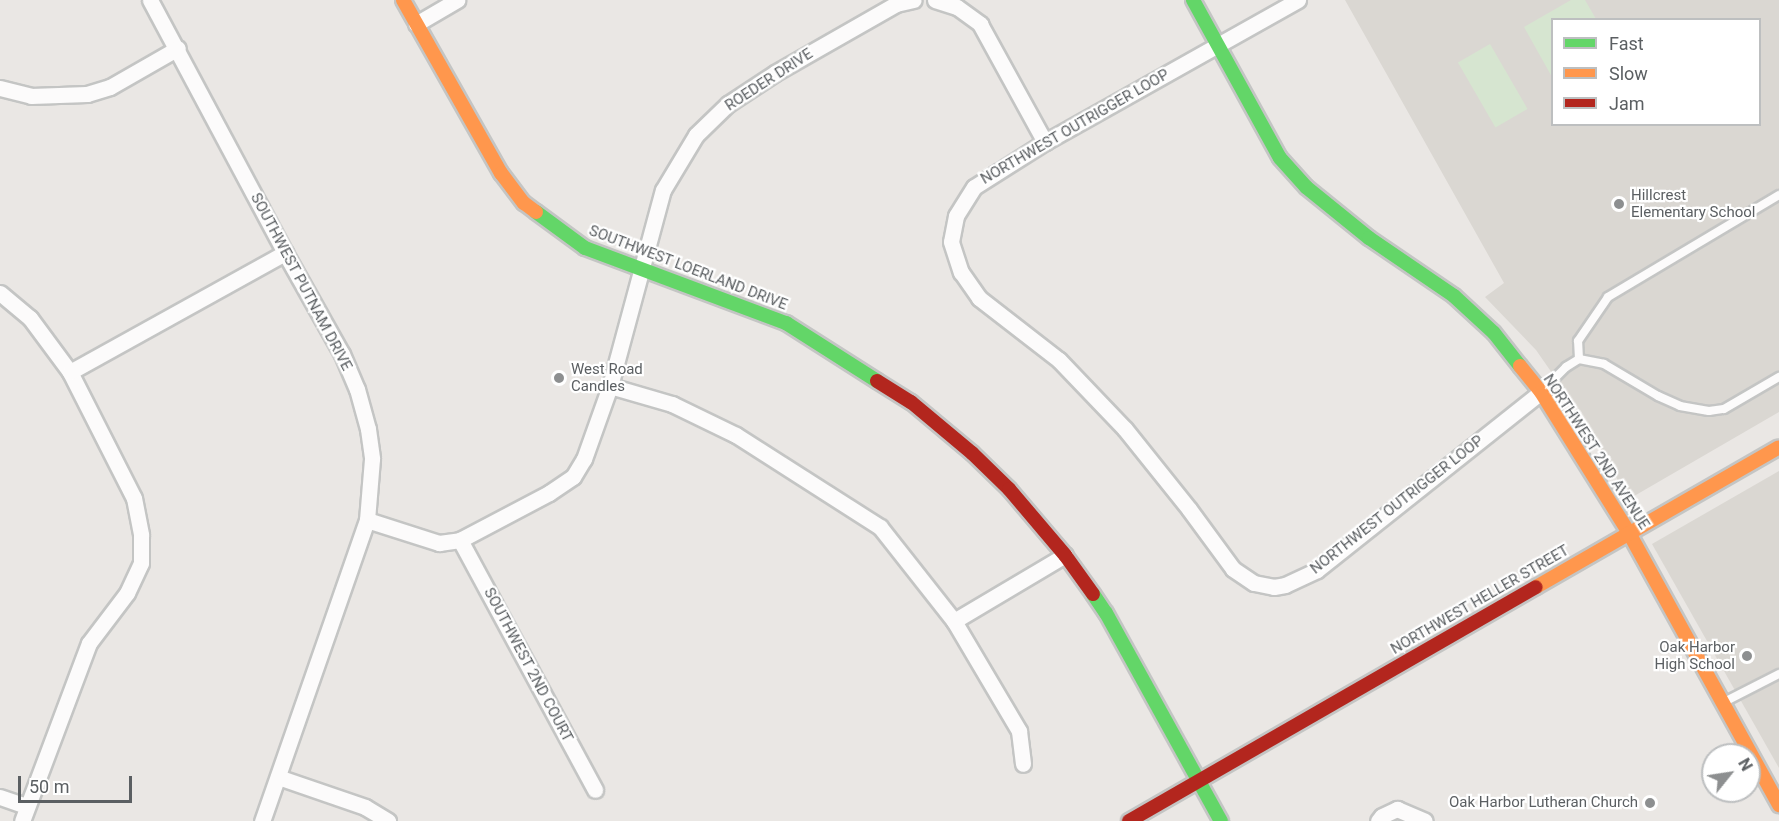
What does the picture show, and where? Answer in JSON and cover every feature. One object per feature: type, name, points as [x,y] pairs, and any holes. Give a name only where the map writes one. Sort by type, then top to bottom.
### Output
[{"type":"street","name":"SOUTHWEST PUTNAM DRIVE","points":[[150,0],[178,48],[285,253],[342,354],[357,389],[368,429],[372,459],[367,520],[262,821]]},
{"type":"street","name":"SOUTHWEST LOERLAND DRIVE","points":[[402,0],[501,172],[524,203],[585,248],[786,323],[911,402],[972,453],[1009,489],[1065,555],[1106,614],[1221,821]]},
{"type":"street","points":[[416,24],[457,0]]},
{"type":"street","name":"ROEDER DRIVE","points":[[460,540],[549,493],[573,477],[584,459],[610,386],[663,190],[696,135],[728,104],[775,73],[896,4],[914,0]]},
{"type":"street","points":[[935,0],[957,8],[980,24],[1044,142]]},
{"type":"street","name":"NORTHWEST 2ND AVENUE","points":[[1193,0],[1280,158],[1306,187],[1369,238],[1454,296],[1494,333],[1541,392],[1629,533],[1779,805]]},
{"type":"street","name":"NORTHWEST OUTRIGGER LOOP","points":[[1298,0],[1044,142],[974,187],[956,216],[951,242],[960,272],[979,298],[1059,360],[1125,429],[1189,509],[1233,569],[1254,583],[1274,587],[1285,585],[1317,570],[1541,392]]},
{"type":"street","points":[[0,88],[31,96],[87,94],[110,87],[178,48]]},
{"type":"street","points":[[70,372],[285,253]]},
{"type":"street","points":[[0,293],[30,318],[70,372],[134,498],[141,535],[141,563],[127,593],[89,643],[22,821]]},
{"type":"street","points":[[610,386],[672,404],[736,435],[880,527],[954,621],[1019,731],[1023,764]]},
{"type":"street","name":"NORTHWEST HELLER STREET","points":[[1129,821],[1779,447]]},
{"type":"street","points":[[367,520],[439,543],[460,540]]},
{"type":"street","name":"SOUTHWEST 2ND COURT","points":[[460,540],[595,790]]},
{"type":"street","points":[[954,621],[1065,555]]},
{"type":"street","points":[[278,777],[365,807],[388,821]]},
{"type":"street","points":[[0,797],[26,806]]},
{"type":"street","points":[[1378,821],[1382,816],[1397,809],[1425,821]]},
{"type":"lane","points":[[1579,359],[1578,341],[1608,297],[1779,195]]},
{"type":"lane","points":[[1541,392],[1566,367],[1579,359],[1604,363],[1658,396],[1680,406],[1709,411],[1724,409],[1779,377]]},
{"type":"lane","points":[[1722,703],[1779,674]]},
{"type":"shaded area","name":"Hillcrest Elementary School","points":[[1345,0],[1779,0],[1779,412],[1629,499],[1568,396],[1536,350],[1485,297],[1504,283]]},
{"type":"shaded area","name":"Oak Harbor High School","points":[[1779,471],[1779,768],[1652,544]]},
{"type":"green space","points":[[1571,0],[1585,0],[1595,18],[1551,18],[1551,75],[1524,27]]},
{"type":"green space","points":[[1490,44],[1528,109],[1495,127],[1458,62]]},
{"type":"traffic: fast","points":[[1193,0],[1280,158],[1306,187],[1369,238],[1454,296],[1494,333],[1520,366]]},
{"type":"traffic: fast","points":[[536,212],[585,248],[786,323],[877,381]]},
{"type":"traffic: fast","points":[[1093,594],[1106,613],[1221,821]]},
{"type":"traffic: slow","points":[[403,0],[501,173],[524,203],[536,212]]},
{"type":"traffic: slow","points":[[1520,366],[1541,392],[1629,533],[1779,805]]},
{"type":"traffic: slow","points":[[1536,587],[1779,447]]},
{"type":"traffic: jam","points":[[877,381],[911,402],[972,453],[1009,489],[1065,555],[1093,594]]},
{"type":"traffic: jam","points":[[1129,821],[1536,587]]},
{"type":"place","name":"Hillcrest Elementary School","points":[[1619,204]]},
{"type":"place","name":"West Road Candles","points":[[559,378]]},
{"type":"place","name":"Oak Harbor High School","points":[[1747,656]]},
{"type":"place","name":"Oak Harbor Lutheran Church","points":[[1650,803]]}]
